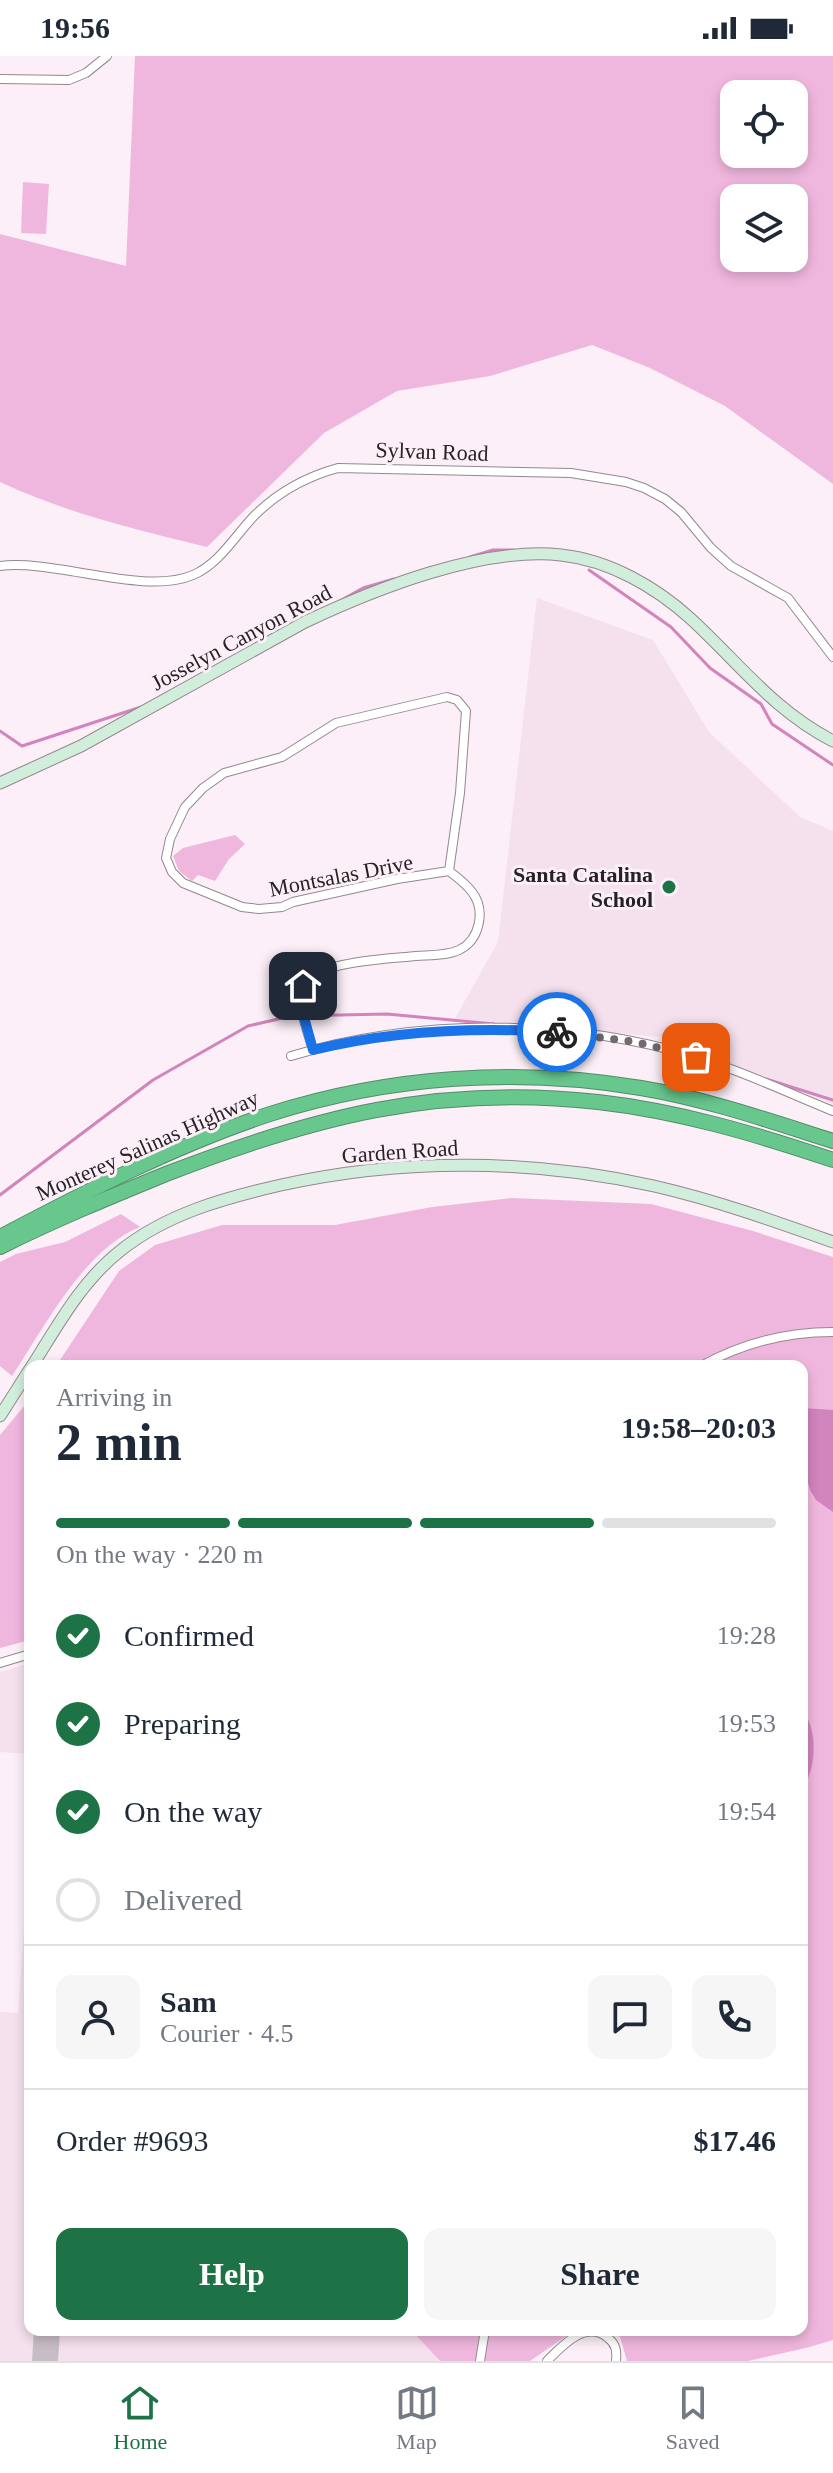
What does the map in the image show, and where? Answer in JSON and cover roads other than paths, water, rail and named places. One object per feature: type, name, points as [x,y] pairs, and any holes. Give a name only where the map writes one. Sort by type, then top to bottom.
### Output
[{"type":"highway","name":"Monterey Salinas Highway","points":[[0,1237],[126,1175],[241,1125],[310,1103],[413,1083],[518,1077],[623,1085],[705,1101],[833,1141]]},
{"type":"highway","name":"Monterey Salinas Highway","points":[[0,1247],[62,1217],[238,1147],[320,1121],[379,1109],[458,1099],[549,1098],[641,1108],[723,1127]]},
{"type":"highway","points":[[723,1127],[833,1160]]},
{"type":"highway","points":[[723,1127],[833,1170]]},
{"type":"street","points":[[0,79],[69,80],[86,73],[107,56]]},
{"type":"street","name":"Sylvan Road","points":[[0,566],[33,565],[167,582],[181,579],[208,566],[254,516],[285,490],[302,480],[338,468],[579,473],[626,482],[665,499],[681,512],[722,559],[788,598],[833,657]]},
{"type":"street","name":"Josselyn Canyon Road","points":[[0,783],[81,746],[343,604],[423,575],[463,565],[549,554],[585,559],[613,568],[671,602],[774,703],[833,741]]},
{"type":"street","name":"Montsalas Drive","points":[[447,697],[457,700],[466,711],[460,793],[449,871],[397,879],[282,907],[250,908],[183,883],[172,872],[166,853],[185,807],[203,788],[224,773],[282,757],[336,723],[447,697]]},
{"type":"street","points":[[313,1050],[300,1001],[303,986],[312,975],[374,961],[446,954],[460,950],[469,943],[478,928],[479,906],[472,891],[449,871]]},
{"type":"street","points":[[291,1056],[371,1037],[442,1030],[596,1035],[646,1044],[716,1063],[833,1111]]},
{"type":"street","name":"Garden Road","points":[[36,1360],[72,1302],[89,1281],[139,1237],[180,1215],[224,1199],[347,1173],[470,1165],[546,1168],[690,1195],[833,1242]]},
{"type":"street","points":[[713,1360],[763,1340],[794,1334],[833,1332]]},
{"type":"street","name":"Garden Road","points":[[0,1416],[24,1379]]},
{"type":"street","points":[[0,1663],[24,1656]]},
{"type":"street","points":[[480,2361],[484,2336]]},
{"type":"street","points":[[547,2361],[576,2336]]},
{"type":"street","points":[[606,2336],[617,2351],[616,2361]]},
{"type":"waterway","points":[[470,557],[493,550],[514,550]]},
{"type":"waterway","points":[[589,570],[671,627],[710,668],[761,704],[772,724],[833,765]]},
{"type":"waterway","points":[[338,602],[363,588],[394,579]]},
{"type":"waterway","points":[[0,731],[22,746],[141,707]]},
{"type":"waterway","points":[[0,1195],[153,1080],[248,1026],[291,1016],[387,1014],[494,1024]]},
{"type":"waterway","points":[[766,1079],[833,1100]]},
{"type":"place","name":"Santa Catalina School","points":[[669,887]]}]
